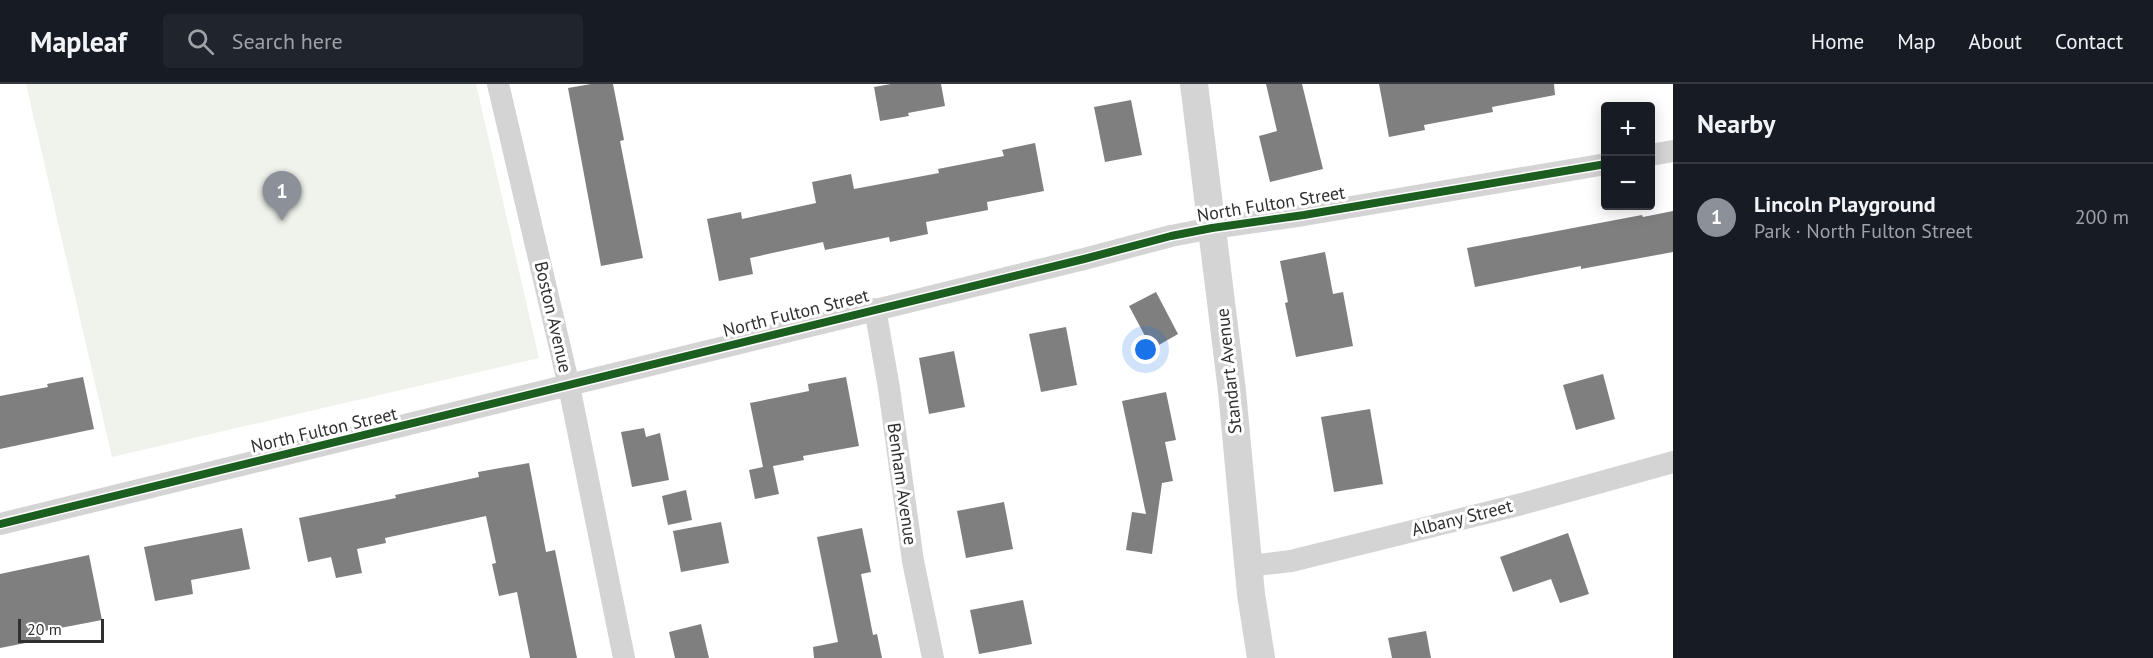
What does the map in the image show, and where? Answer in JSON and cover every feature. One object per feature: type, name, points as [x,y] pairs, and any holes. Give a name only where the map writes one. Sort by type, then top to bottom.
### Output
[{"type":"street","name":"Boston Avenue","points":[[498,84],[569,386],[624,658]]},
{"type":"street","name":"Standart Avenue","points":[[1194,84],[1232,391],[1249,566],[1261,658]]},
{"type":"street","points":[[1655,154],[1673,151]]},
{"type":"street","name":"North Fulton Street","points":[[0,524],[569,386],[1171,236],[1601,165]]},
{"type":"street","name":"Benham Avenue","points":[[875,309],[913,561],[933,658]]},
{"type":"street","name":"Albany Street","points":[[1249,566],[1291,561],[1522,504],[1673,462]]},
{"type":"shaded area","points":[[26,84],[476,84],[539,358],[112,457]]},
{"type":"building","points":[[591,84],[613,84],[624,140],[620,141],[643,258],[601,266],[568,88]]},
{"type":"building","points":[[891,84],[941,84],[945,106],[880,121],[874,87]]},
{"type":"building","points":[[1266,84],[1302,84],[1323,169],[1270,182],[1259,136],[1277,131]]},
{"type":"building","points":[[1379,84],[1554,84],[1555,95],[1492,107],[1493,112],[1424,125],[1425,130],[1389,137]]},
{"type":"building","points":[[1131,100],[1142,155],[1105,162],[1094,107]]},
{"type":"building","points":[[1035,143],[1044,191],[987,202],[988,210],[926,222],[928,234],[890,242],[889,237],[825,250],[823,242],[750,258],[753,274],[719,281],[707,219],[741,212],[742,219],[816,203],[812,182],[851,174],[854,189],[939,173],[938,169],[1004,156],[1002,150]]},
{"type":"building","points":[[1673,211],[1673,252],[1581,269],[1581,266],[1475,287],[1467,248]]},
{"type":"building","points":[[1325,252],[1333,294],[1343,292],[1353,346],[1296,357],[1285,303],[1288,302],[1280,261]]},
{"type":"building","points":[[1156,292],[1178,334],[1152,349],[1129,306]]},
{"type":"building","points":[[1066,327],[1077,385],[1041,392],[1029,334]]},
{"type":"building","points":[[954,351],[965,407],[929,414],[919,358]]},
{"type":"building","points":[[1603,374],[1615,419],[1576,430],[1563,385]]},
{"type":"building","points":[[83,377],[94,429],[0,449],[0,396],[48,387],[47,384]]},
{"type":"building","points":[[846,377],[859,446],[803,456],[804,460],[773,466],[779,494],[755,499],[749,470],[763,467],[750,403],[809,391],[808,384]]},
{"type":"building","points":[[1166,392],[1176,440],[1165,442],[1173,481],[1162,483],[1152,554],[1126,550],[1132,512],[1146,514],[1122,401]]},
{"type":"building","points":[[1370,409],[1383,484],[1334,492],[1321,417]]},
{"type":"building","points":[[644,428],[646,437],[660,433],[669,480],[632,487],[621,432]]},
{"type":"building","points":[[529,463],[546,552],[555,550],[577,658],[530,658],[517,592],[499,596],[492,564],[496,563],[486,516],[385,538],[386,543],[357,549],[362,573],[336,578],[331,557],[308,562],[299,518],[396,498],[395,495],[479,477],[478,472]]},
{"type":"building","points":[[686,490],[692,520],[668,525],[662,496]]},
{"type":"building","points":[[1004,502],[1013,549],[966,558],[957,511]]},
{"type":"building","points":[[721,522],[729,563],[681,572],[673,531]]},
{"type":"building","points":[[242,528],[250,569],[191,580],[193,594],[155,601],[144,547]]},
{"type":"building","points":[[862,528],[871,572],[861,574],[873,635],[877,634],[882,658],[814,658],[813,647],[838,642],[817,537]]},
{"type":"building","points":[[1568,533],[1589,594],[1560,603],[1551,579],[1513,592],[1500,557]]},
{"type":"building","points":[[89,555],[102,620],[39,632],[41,640],[0,648],[0,574]]},
{"type":"building","points":[[1023,600],[1032,644],[979,654],[970,610]]},
{"type":"building","points":[[701,624],[709,658],[675,658],[669,632]]},
{"type":"building","points":[[1426,631],[1431,658],[1392,658],[1388,638]]},
{"type":"cycle path","points":[[0,524],[1171,236],[1601,165]]},
{"type":"place","name":"Lincoln Playground","points":[[282,221]]}]
